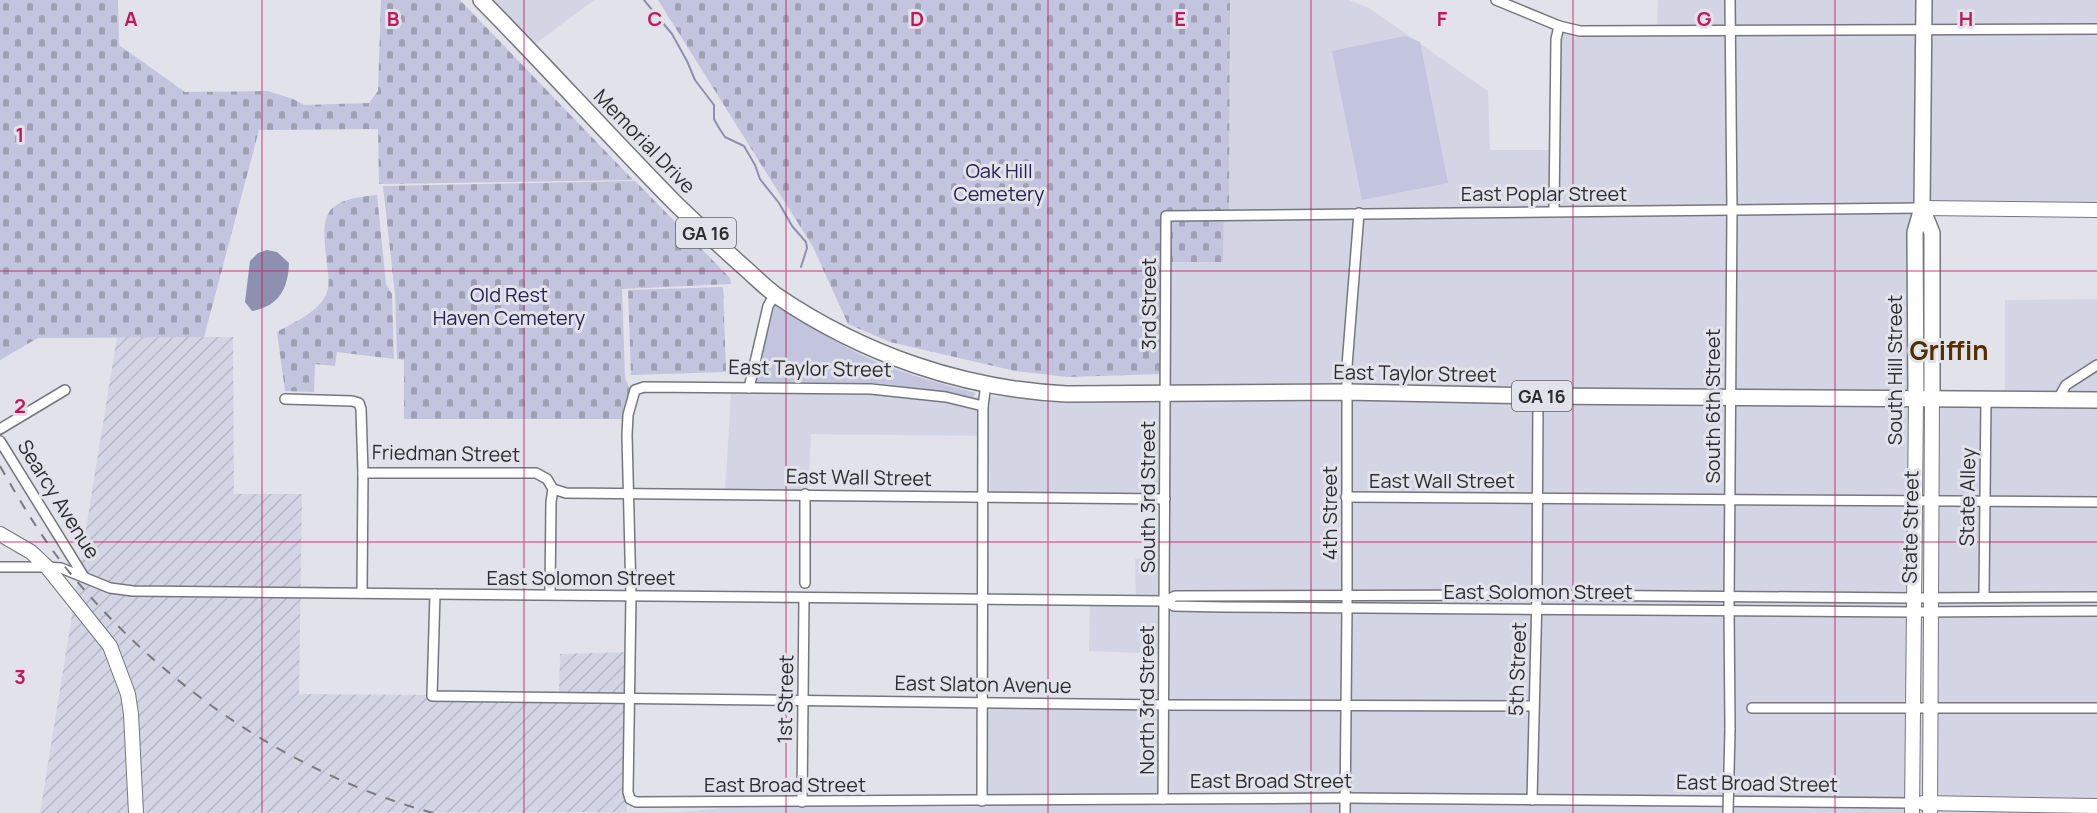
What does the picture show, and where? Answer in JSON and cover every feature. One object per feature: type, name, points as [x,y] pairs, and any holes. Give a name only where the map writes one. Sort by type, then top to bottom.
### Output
[{"type":"main road","name":"Memorial Drive","points":[[481,0],[641,170],[708,236],[775,294],[836,331],[875,350],[923,368],[986,384]]},
{"type":"main road","name":"South Hill Street","points":[[1912,808],[1916,398],[1914,232],[1922,208],[1924,0]]},
{"type":"main road","points":[[1922,208],[2097,210]]},
{"type":"main road","name":"State Street","points":[[1922,208],[1932,233],[1930,808]]},
{"type":"main road","name":"East Taylor Street","points":[[986,384],[1046,393],[1347,392],[1538,396],[2097,400]]},
{"type":"main road","points":[[0,534],[31,552],[47,567],[111,646],[128,694],[131,714],[136,813]]},
{"type":"main road","points":[[1912,808],[2097,806]]},
{"type":"street","points":[[1496,0],[1559,26],[1580,31],[2097,29]]},
{"type":"street","name":"South 6th Street","points":[[1728,813],[1732,211],[1730,0]]},
{"type":"street","points":[[1554,211],[1556,39],[1559,26]]},
{"type":"street","name":"East Poplar Street","points":[[1166,216],[1922,208]]},
{"type":"street","name":"4th Street","points":[[1345,813],[1347,366],[1359,213]]},
{"type":"street","name":"3rd Street","points":[[1165,392],[1166,216]]},
{"type":"street","points":[[749,388],[768,306],[775,294]]},
{"type":"street","points":[[2058,399],[2066,385],[2097,365]]},
{"type":"street","points":[[982,801],[983,406],[986,384]]},
{"type":"street","name":"East Taylor Street","points":[[628,494],[628,415],[635,390],[645,387],[871,388],[946,397],[983,406]]},
{"type":"street","points":[[0,429],[65,390]]},
{"type":"street","name":"South 3rd Street","points":[[1165,392],[1165,601]]},
{"type":"street","name":"5th Street","points":[[1533,800],[1538,396]]},
{"type":"street","name":"State Alley","points":[[1984,596],[1986,398]]},
{"type":"street","name":"Friedman Street","points":[[285,399],[358,403],[362,409],[363,473],[536,473],[547,479],[553,489]]},
{"type":"street","name":"Searcy Avenue","points":[[0,441],[85,578]]},
{"type":"street","points":[[362,593],[363,473]]},
{"type":"street","points":[[549,594],[553,489]]},
{"type":"street","name":"East Wall Street","points":[[553,489],[566,492],[628,494],[1165,499]]},
{"type":"street","points":[[628,494],[631,581],[629,699]]},
{"type":"street","points":[[805,494],[805,583]]},
{"type":"street","name":"East Wall Street","points":[[1346,497],[2097,502]]},
{"type":"street","name":"East Solomon Street","points":[[0,567],[61,568],[111,588],[133,591],[983,598],[1165,601],[1174,606],[1347,608],[1729,610],[1913,605]]},
{"type":"street","points":[[610,595],[631,581]]},
{"type":"street","name":"East Slaton Avenue","points":[[435,594],[432,696],[1164,705],[1533,706]]},
{"type":"street","name":"East Solomon Street","points":[[1165,601],[1174,596],[1729,596],[1913,605]]},
{"type":"street","points":[[1913,605],[1930,605],[1984,596],[2097,597]]},
{"type":"street","name":"1st Street","points":[[802,802],[804,598]]},
{"type":"street","name":"North 3rd Street","points":[[1163,799],[1165,601]]},
{"type":"street","points":[[1913,605],[2097,611]]},
{"type":"street","name":"East Broad Street","points":[[629,699],[628,792],[630,799],[636,802],[1345,798],[1912,808]]},
{"type":"street","points":[[1752,708],[2097,708]]},
{"type":"shaded area","points":[[487,0],[594,0],[531,47]]},
{"type":"shaded area","points":[[1230,0],[1349,0],[1369,8],[1488,91],[1490,150],[1555,150],[1559,27],[1657,27],[1658,0],[2097,0],[2097,204],[1927,204],[1931,401],[2005,400],[2005,300],[2097,299],[2097,813],[590,813],[681,812],[734,807],[977,807],[978,697],[1161,701],[1163,654],[1089,651],[1090,602],[1136,601],[1135,559],[1157,557],[1160,495],[990,493],[989,436],[811,434],[808,492],[725,492],[731,393],[1161,399],[1161,262],[1223,262],[1224,210],[1229,209]]},
{"type":"shaded area","points":[[267,250],[277,252],[289,263],[287,281],[275,300],[261,309],[252,311],[245,302],[250,261],[258,253]]},
{"type":"shaded area","points":[[117,337],[233,337],[234,494],[302,494],[299,694],[559,696],[560,654],[628,652],[627,812],[40,813]]},
{"type":"green space","points":[[0,0],[118,0],[119,45],[185,92],[268,91],[304,105],[369,103],[378,91],[381,0],[460,0],[633,180],[379,184],[378,129],[259,130],[204,337],[38,338],[0,360]]},
{"type":"green space","name":"Oak Hill Cemetery","points":[[658,0],[1230,0],[1229,210],[1224,210],[1223,262],[1161,262],[1161,374],[1068,377],[1015,371],[890,342],[848,324],[813,247]]},
{"type":"green space","points":[[1405,36],[1420,42],[1448,183],[1362,200],[1332,51]]},
{"type":"green space","name":"Old Rest Haven Cemetery","points":[[635,181],[730,278],[731,284],[622,289],[625,378],[630,389],[622,419],[404,419],[404,360],[397,359],[395,294],[383,186]]},
{"type":"green space","points":[[377,195],[386,284],[392,294],[394,359],[337,352],[335,366],[315,364],[314,392],[285,391],[277,332],[313,311],[324,299],[328,278],[324,233],[329,213],[335,206],[345,201]]},
{"type":"green space","points":[[723,287],[726,372],[631,375],[628,290]]},
{"type":"green space","points":[[775,304],[836,342],[875,361],[912,375],[976,393],[972,398],[876,383],[755,382]]},
{"type":"waterway","points":[[644,0],[672,34],[695,80],[714,105],[714,119],[725,137],[744,146],[760,179],[779,203],[792,226],[806,242],[807,248],[801,267]]},
{"type":"railway","points":[[0,466],[33,521],[70,573],[106,614],[146,653],[188,688],[233,721],[280,750],[329,775],[380,796],[433,813]]},
{"type":"district","name":"Griffin","points":[[1949,350]]}]
